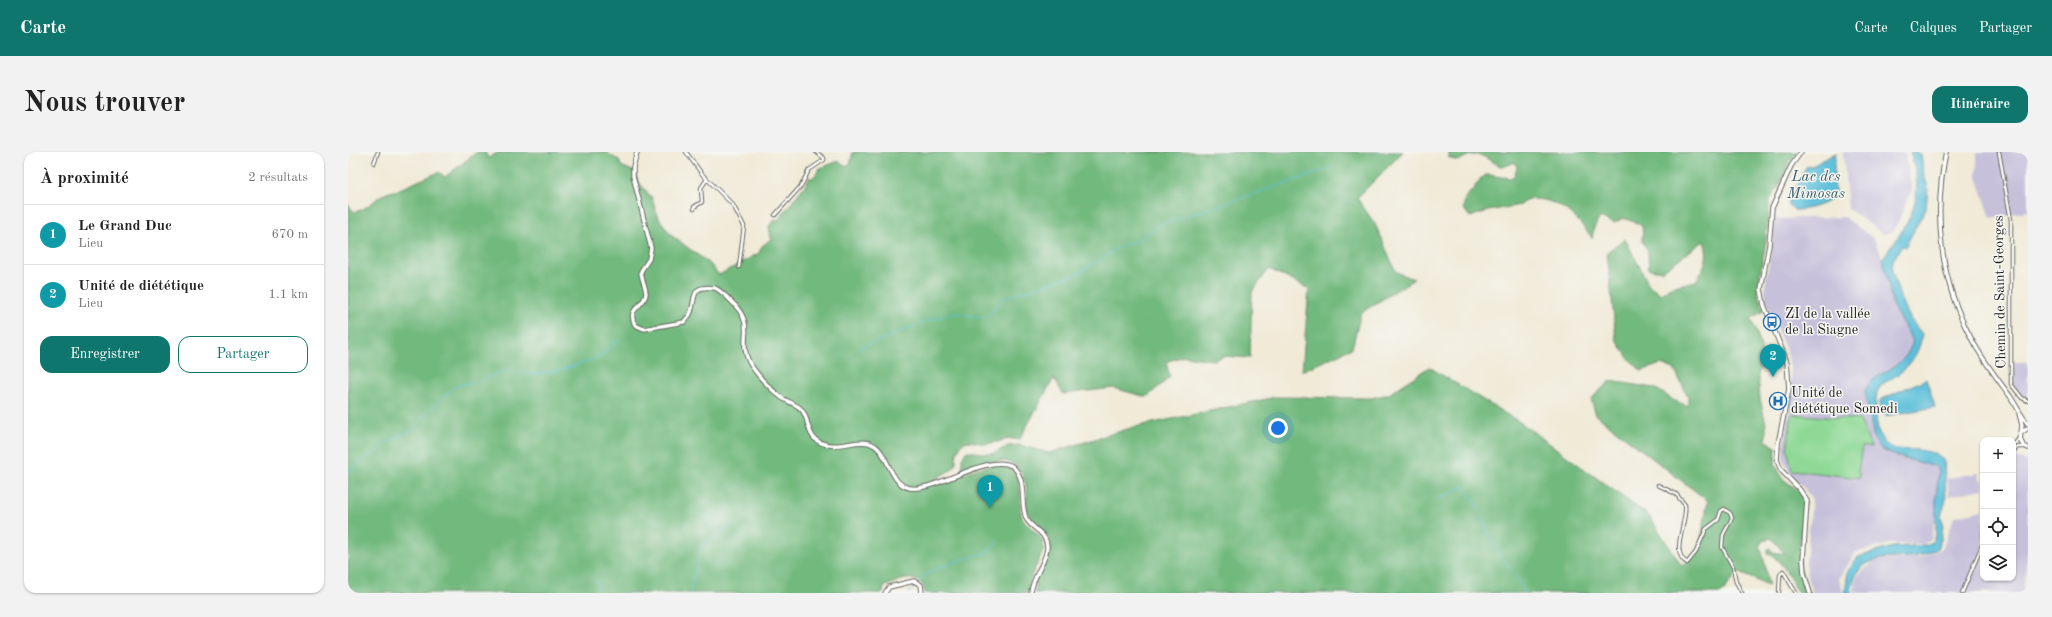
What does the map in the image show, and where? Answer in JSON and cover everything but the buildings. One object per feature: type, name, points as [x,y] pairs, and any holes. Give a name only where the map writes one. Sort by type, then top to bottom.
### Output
[{"type":"street","points":[[374,163],[378,152]]},
{"type":"street","points":[[637,152],[633,167],[633,176],[651,248],[649,259],[641,272],[646,293],[644,298],[633,311],[632,318],[635,325],[644,329],[684,322],[690,314],[693,296],[700,289],[709,287],[720,290],[738,308],[745,319],[746,350],[750,364],[778,395],[804,412],[813,437],[823,443],[835,445],[860,442],[871,443],[879,451],[900,483],[911,488],[927,486],[996,463],[1008,464],[1014,467],[1020,477],[1027,518],[1043,535],[1047,545],[1034,579],[1031,593]]},
{"type":"street","points":[[686,152],[707,179],[734,205],[744,226],[739,266]]},
{"type":"street","points":[[775,215],[801,186],[809,170],[824,160],[824,158],[816,152]]},
{"type":"street","points":[[1801,152],[1791,166],[1772,208],[1769,245],[1760,290],[1764,305],[1787,362],[1789,390],[1778,444],[1777,460],[1780,470],[1800,490],[1807,501],[1802,560],[1810,593]]},
{"type":"street","points":[[1946,152],[1940,185],[1939,211],[1942,251],[1948,280],[1957,308],[1970,337],[2028,424]]},
{"type":"street","name":"Chemin de Saint-Georges","points":[[1999,152],[2011,220],[2011,384],[2022,398],[2028,401]]},
{"type":"street","points":[[694,209],[697,204],[702,202],[701,188],[707,179]]},
{"type":"street","points":[[2016,406],[2022,424],[2022,443],[2027,447]]},
{"type":"street","points":[[2016,442],[2028,428]]},
{"type":"street","points":[[2016,449],[2018,447],[2027,447]]},
{"type":"street","points":[[1658,485],[1676,494],[1685,505],[1679,552],[1683,560],[1687,563],[1696,552],[1706,529],[1718,520],[1724,509],[1730,514],[1732,518],[1723,535],[1722,548],[1733,567],[1736,582],[1742,593]]},
{"type":"street","points":[[1962,593],[1982,545]]},
{"type":"street","points":[[1779,593],[1780,575],[1783,571],[1796,593]]},
{"type":"street","points":[[885,593],[889,587],[914,581],[920,585],[922,593]]},
{"type":"shaded area","points":[[1843,152],[1905,153],[1912,189],[1894,231],[1883,234],[1848,209]]},
{"type":"shaded area","points":[[1977,152],[2028,152],[2028,211],[1991,218],[1977,177]]},
{"type":"shaded area","points":[[1844,217],[1873,238],[1883,258],[1893,306],[1913,341],[1910,352],[1904,360],[1872,381],[1865,391],[1869,420],[1874,439],[1882,450],[1935,466],[1944,475],[1931,539],[1923,544],[1890,544],[1856,552],[1839,579],[1843,593],[1813,593],[1809,584],[1806,562],[1812,499],[1803,487],[1791,476],[1783,458],[1783,446],[1787,428],[1791,392],[1791,372],[1787,353],[1765,299],[1766,279],[1772,247],[1774,219]]},
{"type":"shaded area","points":[[2014,362],[2028,362],[2028,399],[2022,397],[2013,384]]},
{"type":"shaded area","points":[[2016,458],[2028,461],[2028,548],[2023,593],[1854,593],[1856,577],[1875,561],[1922,557],[1943,548],[1954,517],[1980,511],[1980,581],[2016,581]]},
{"type":"shaded area","points":[[1979,473],[1980,490],[1949,496],[1947,478]]},
{"type":"green space","points":[[477,152],[485,152],[488,158],[499,152],[608,152],[609,155],[619,160],[621,166],[635,172],[638,181],[652,198],[657,215],[671,235],[710,264],[719,275],[759,253],[762,246],[771,239],[769,226],[773,221],[778,220],[809,178],[813,178],[820,168],[839,161],[844,166],[850,164],[853,152],[1403,152],[1357,198],[1375,224],[1396,272],[1414,279],[1361,313],[1352,348],[1302,371],[1309,289],[1269,269],[1252,292],[1250,358],[1224,356],[1213,360],[1184,356],[1166,362],[1170,377],[1147,397],[1113,388],[1063,394],[1054,378],[1019,440],[1008,438],[998,442],[985,444],[969,441],[964,442],[957,451],[956,463],[951,470],[935,479],[935,485],[968,472],[993,465],[1004,466],[1013,470],[1019,484],[1021,514],[1026,523],[1040,538],[1044,549],[1031,577],[1027,593],[924,593],[924,587],[920,582],[906,579],[884,587],[883,593],[348,593],[348,204],[354,212],[365,208],[384,194],[395,191],[439,172],[445,177]]},
{"type":"green space","points":[[1449,152],[1797,152],[1788,164],[1782,180],[1770,200],[1765,247],[1757,291],[1764,311],[1751,318],[1763,356],[1758,376],[1760,399],[1766,424],[1766,441],[1776,447],[1775,464],[1783,479],[1799,491],[1805,502],[1800,541],[1800,567],[1808,593],[1799,593],[1778,560],[1767,553],[1767,549],[1770,548],[1773,552],[1785,554],[1771,538],[1763,540],[1759,547],[1763,556],[1769,586],[1738,572],[1722,593],[1035,593],[1037,578],[1050,553],[1051,544],[1050,539],[1044,531],[1030,518],[1027,506],[1026,486],[1022,474],[1016,466],[1009,462],[1000,461],[991,462],[962,472],[962,458],[967,451],[988,454],[995,453],[1008,446],[1019,445],[1049,453],[1134,427],[1276,397],[1371,398],[1389,394],[1429,367],[1521,423],[1649,516],[1682,566],[1698,553],[1708,501],[1596,415],[1591,399],[1610,381],[1655,388],[1673,400],[1688,406],[1688,396],[1674,369],[1661,364],[1641,371],[1628,358],[1616,339],[1607,252],[1625,239],[1649,285],[1661,294],[1670,287],[1696,281],[1704,266],[1706,258],[1706,247],[1704,241],[1662,271],[1649,269],[1648,252],[1642,240],[1643,229],[1640,224],[1623,218],[1614,223],[1600,217],[1594,228],[1592,238],[1579,222],[1564,208],[1536,199],[1525,200],[1520,205],[1488,211],[1470,217],[1463,208],[1466,196],[1472,191],[1481,178],[1486,175],[1510,178],[1514,176],[1517,167],[1514,162],[1502,166],[1497,165],[1479,155],[1469,156],[1458,161],[1449,158]]},
{"type":"green space","points":[[1792,414],[1860,420],[1871,447],[1862,447],[1858,471],[1860,478],[1792,470],[1787,449]]},
{"type":"water","points":[[1910,152],[1918,152],[1921,156],[1924,176],[1928,187],[1926,208],[1905,247],[1902,246],[1893,260],[1892,271],[1901,300],[1911,320],[1922,334],[1918,350],[1910,363],[1879,388],[1876,398],[1877,423],[1881,438],[1889,446],[1898,449],[1921,450],[1933,453],[1944,461],[1946,500],[1941,516],[1943,526],[1941,540],[1937,549],[1924,555],[1888,558],[1868,563],[1860,569],[1854,579],[1851,593],[1845,593],[1848,571],[1858,557],[1893,547],[1927,545],[1933,541],[1936,533],[1936,496],[1939,471],[1935,466],[1902,458],[1882,450],[1874,439],[1865,391],[1869,384],[1903,359],[1909,351],[1913,341],[1893,307],[1883,258],[1898,237],[1914,207],[1917,184]]},
{"type":"water","name":"Lac des Mimosas","points":[[1836,153],[1834,168],[1835,195],[1827,202],[1822,204],[1805,209],[1794,210],[1788,204],[1806,167],[1812,166]]},
{"type":"water","points":[[1926,379],[1935,407],[1885,416],[1880,407],[1880,400]]},
{"type":"waterway","points":[[858,349],[925,322],[955,313],[986,318],[1003,298],[1077,274],[1124,244],[1137,241],[1160,225],[1332,168]]},
{"type":"waterway","points":[[348,472],[361,460],[375,453],[382,445],[413,430],[426,414],[453,388],[463,384],[478,383],[497,373],[510,371],[534,374],[556,371],[587,362],[603,355],[610,346],[620,339]]},
{"type":"waterway","points":[[1438,499],[1464,486],[1474,500],[1495,546],[1515,574],[1525,593]]},
{"type":"waterway","points":[[690,593],[701,546],[736,521]]},
{"type":"waterway","points":[[919,583],[926,574],[959,560],[986,553],[998,542]]},
{"type":"waterway","points":[[597,581],[598,593]]},
{"type":"waterway","points":[[908,593],[917,585]]},
{"type":"place","name":"ZI de la vallée de la Siagne","points":[[1772,322]]},
{"type":"place","name":"Unité de diététique","points":[[1773,377]]},
{"type":"place","name":"Unité de diététique Somedi","points":[[1778,401]]},
{"type":"place","name":"Le Grand Duc","points":[[990,508]]}]
